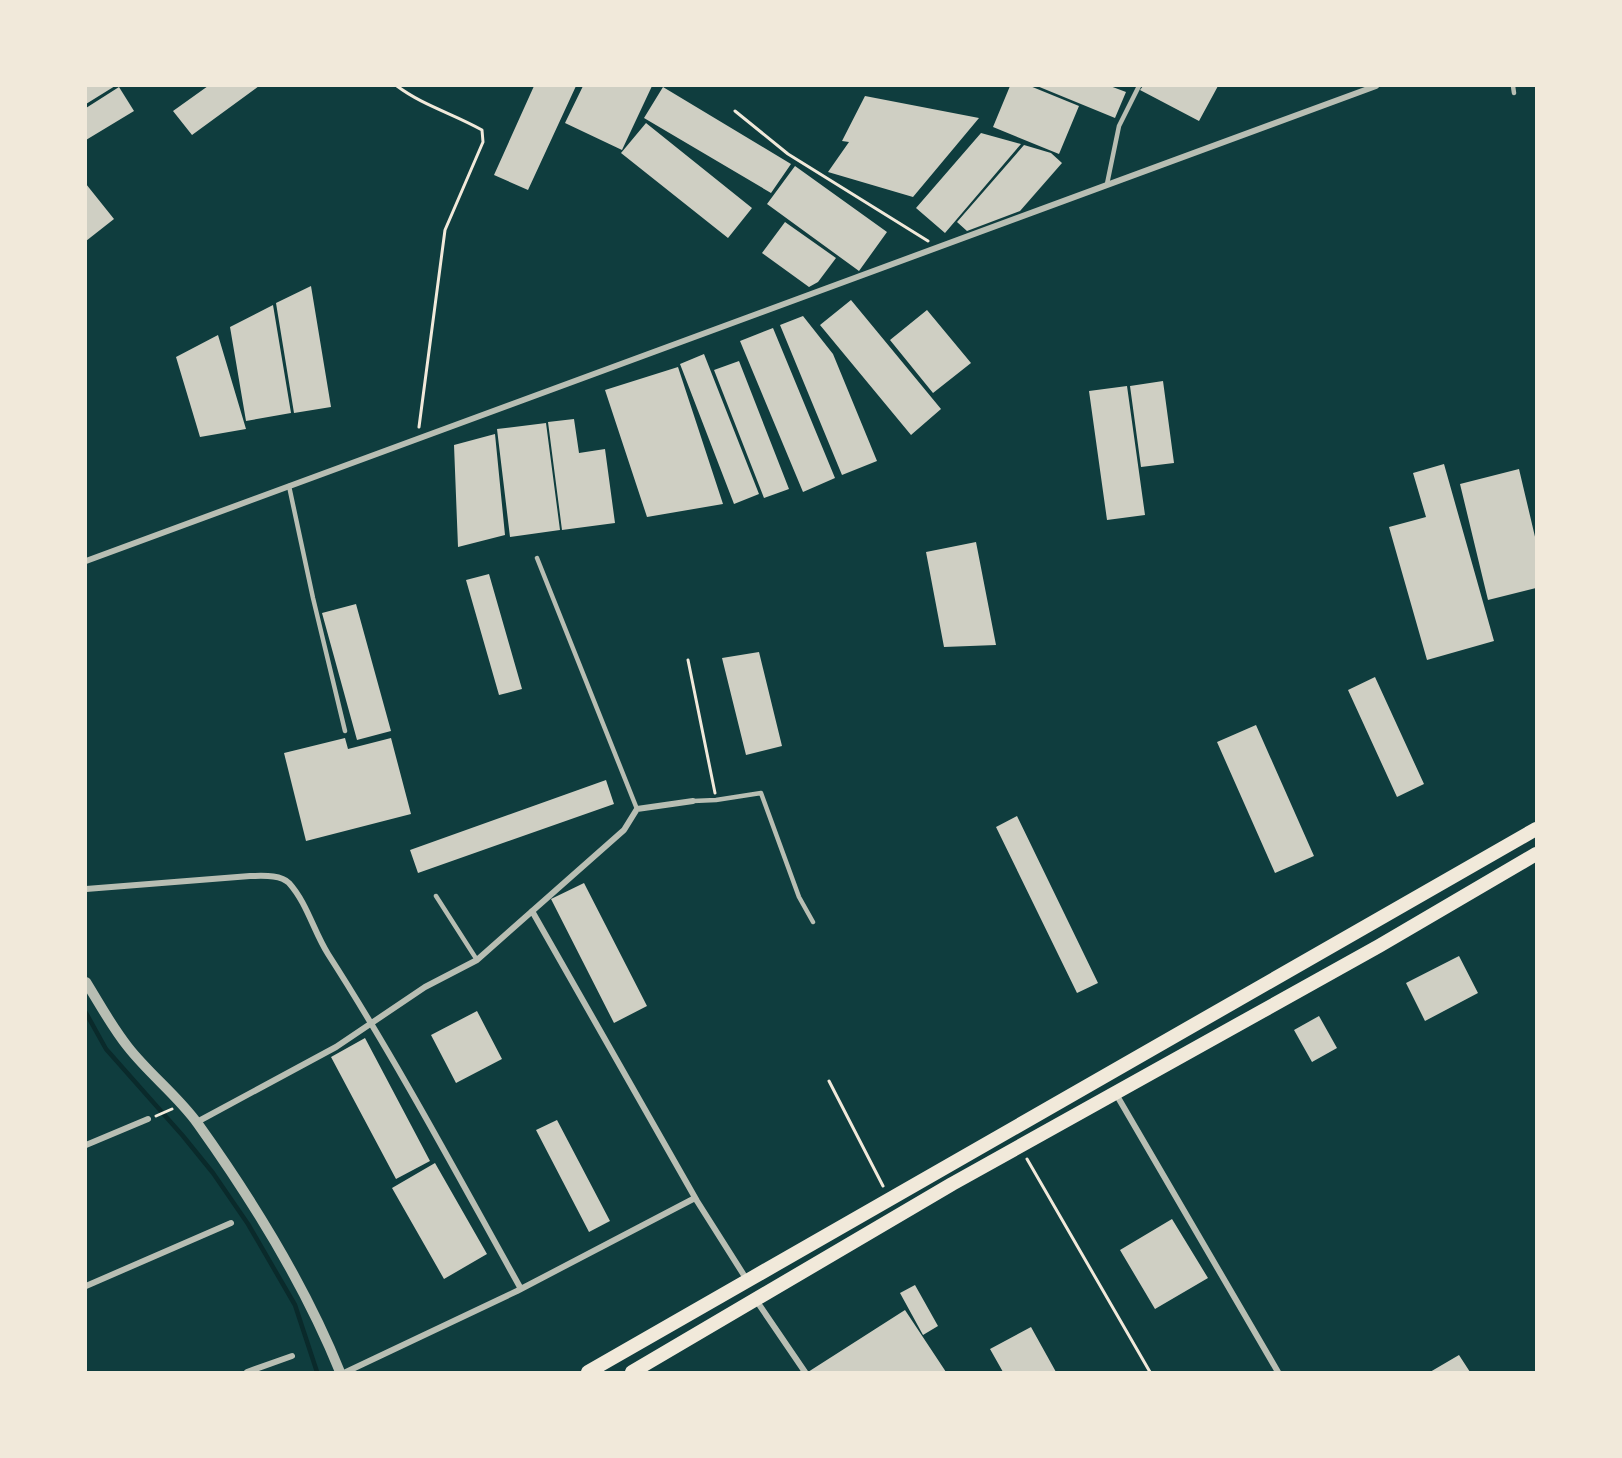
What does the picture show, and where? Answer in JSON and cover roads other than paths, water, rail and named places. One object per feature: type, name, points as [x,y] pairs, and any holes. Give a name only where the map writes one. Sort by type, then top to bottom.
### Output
[{"type":"main road","points":[[588,1372],[1536,829]]},
{"type":"main road","points":[[632,1372],[952,1184],[1379,946],[1536,854]]},
{"type":"street","points":[[86,561],[1376,86]]},
{"type":"street","points":[[197,1122],[336,1047],[425,987],[477,960],[624,830],[638,809],[693,801]]},
{"type":"street","points":[[86,889],[250,876],[276,877],[287,881],[300,899],[319,939],[373,1024],[521,1289]]},
{"type":"street","points":[[532,911],[695,1198],[747,1280]]},
{"type":"street","points":[[86,982],[127,1047],[197,1122],[293,1275],[324,1333],[340,1372]]},
{"type":"street","points":[[1116,1094],[1278,1372]]},
{"type":"street","points":[[86,1146],[148,1119]]},
{"type":"street","points":[[346,1372],[521,1289],[695,1198]]},
{"type":"street","points":[[86,1286],[231,1223]]},
{"type":"street","points":[[755,1300],[806,1372]]},
{"type":"street","points":[[247,1372],[292,1356]]},
{"type":"lane","points":[[1107,184],[1119,126],[1139,86]]},
{"type":"lane","points":[[1513,86],[1514,93]]},
{"type":"lane","points":[[289,486],[345,731]]},
{"type":"lane","points":[[537,558],[638,809]]},
{"type":"lane","points":[[693,801],[761,794],[799,897],[813,922]]},
{"type":"lane","points":[[436,896],[477,960]]},
{"type":"waterway","points":[[86,1013],[106,1049],[183,1136],[213,1173],[248,1224],[295,1305],[317,1372]]}]
